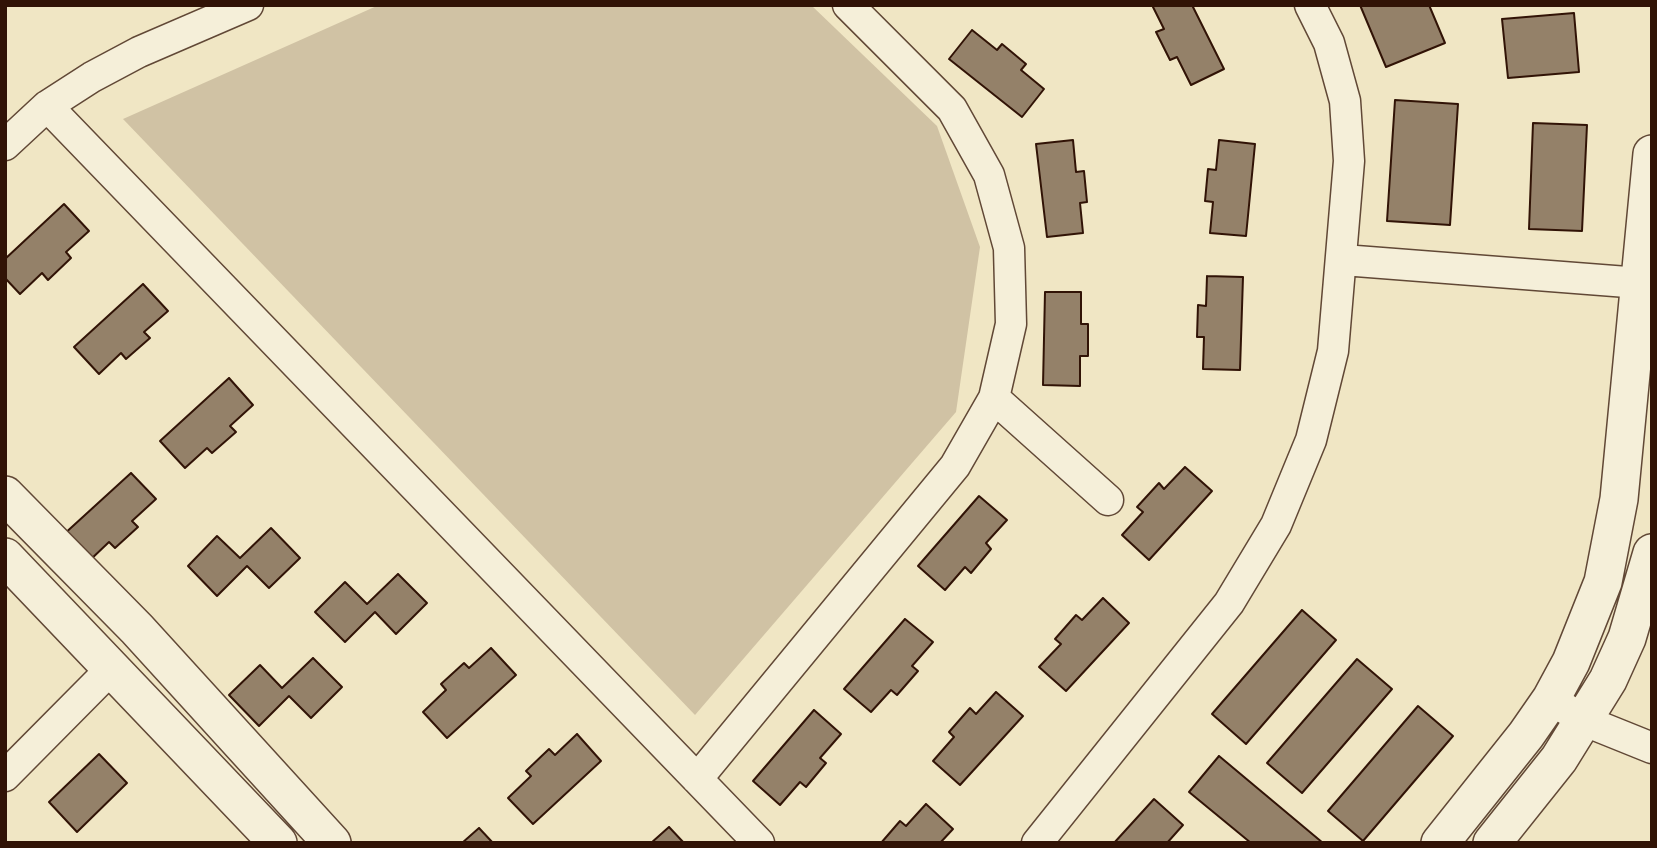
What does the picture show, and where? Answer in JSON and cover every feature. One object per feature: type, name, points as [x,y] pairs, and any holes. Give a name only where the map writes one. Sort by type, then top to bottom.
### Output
[{"type":"street","points":[[5,145],[47,106],[139,52],[248,5]]},
{"type":"street","points":[[697,779],[955,467],[994,398],[1011,324],[1009,248],[989,175],[952,109],[848,5]]},
{"type":"street","points":[[1037,843],[1228,603],[1276,524],[1311,440],[1333,351],[1343,260],[1349,161],[1345,100],[1329,43],[1310,5]]},
{"type":"street","points":[[47,106],[759,843]]},
{"type":"street","points":[[1440,843],[1526,735],[1550,699],[1589,623],[1613,541],[1648,284],[1652,154]]},
{"type":"street","points":[[1343,260],[1648,284]]},
{"type":"street","points":[[994,398],[1108,500]]},
{"type":"street","points":[[5,495],[161,655],[332,843]]},
{"type":"street","points":[[1492,843],[1585,721],[1627,638],[1652,553]]},
{"type":"street","points":[[5,557],[278,843]]},
{"type":"street","points":[[5,776],[112,668],[117,644],[136,629]]},
{"type":"street","points":[[112,668],[134,674],[154,665],[161,655]]},
{"type":"street","points":[[1550,699],[1585,721],[1652,748]]},
{"type":"shaded area","points":[[379,5],[811,5],[937,126],[980,247],[956,412],[695,715],[123,119]]},
{"type":"building","points":[[1152,5],[1192,5],[1224,69],[1191,85],[1177,57],[1170,60],[1156,32],[1164,29]]},
{"type":"building","points":[[1360,5],[1429,5],[1445,43],[1386,67]]},
{"type":"building","points":[[1574,13],[1579,72],[1508,78],[1502,19]]},
{"type":"building","points":[[972,30],[997,50],[1002,44],[1026,64],[1021,70],[1044,89],[1022,117],[949,59]]},
{"type":"building","points":[[1395,100],[1458,104],[1450,225],[1387,221]]},
{"type":"building","points":[[1533,123],[1587,125],[1582,231],[1529,229]]},
{"type":"building","points":[[1073,140],[1076,172],[1084,171],[1087,202],[1080,203],[1083,233],[1047,237],[1036,144]]},
{"type":"building","points":[[1219,140],[1255,144],[1246,236],[1210,233],[1213,202],[1205,201],[1208,169],[1216,170]]},
{"type":"building","points":[[64,204],[89,231],[66,252],[71,258],[48,280],[42,273],[20,294],[5,278],[5,259]]},
{"type":"building","points":[[1207,276],[1243,277],[1240,370],[1203,369],[1204,337],[1197,337],[1198,305],[1206,306]]},
{"type":"building","points":[[143,284],[168,311],[144,332],[150,338],[126,359],[121,353],[99,374],[74,347]]},
{"type":"building","points":[[1045,292],[1081,292],[1081,324],[1088,324],[1088,356],[1080,356],[1080,386],[1043,385]]},
{"type":"building","points":[[229,378],[253,405],[230,426],[236,432],[212,453],[207,448],[185,468],[160,441]]},
{"type":"building","points":[[1185,467],[1212,491],[1149,560],[1122,535],[1143,512],[1137,507],[1159,483],[1164,489]]},
{"type":"building","points":[[131,473],[156,499],[132,521],[138,527],[115,548],[109,542],[87,563],[62,536]]},
{"type":"building","points":[[979,496],[1007,520],[986,543],[991,549],[971,573],[965,567],[945,590],[918,566]]},
{"type":"building","points":[[271,528],[300,558],[269,588],[247,566],[217,596],[188,566],[217,536],[240,558]]},
{"type":"building","points":[[398,574],[427,603],[396,634],[375,612],[345,642],[315,612],[345,582],[367,604]]},
{"type":"building","points":[[1103,598],[1129,623],[1066,691],[1039,667],[1061,644],[1055,639],[1076,615],[1082,620]]},
{"type":"building","points":[[1302,610],[1336,640],[1246,744],[1212,714]]},
{"type":"building","points":[[905,619],[933,642],[912,666],[918,671],[897,695],[891,690],[871,712],[844,689]]},
{"type":"building","points":[[491,648],[516,675],[447,738],[423,712],[446,690],[441,684],[464,663],[469,668]]},
{"type":"building","points":[[313,658],[342,687],[311,718],[289,696],[259,726],[229,695],[260,665],[282,688]]},
{"type":"building","points":[[1357,659],[1392,689],[1302,793],[1267,763]]},
{"type":"building","points":[[996,692],[1023,716],[960,785],[933,761],[954,737],[949,732],[970,708],[976,714]]},
{"type":"building","points":[[1418,706],[1453,736],[1363,841],[1328,811]]},
{"type":"building","points":[[814,710],[841,734],[820,758],[826,763],[806,787],[800,782],[780,805],[753,781]]},
{"type":"building","points":[[577,734],[601,761],[533,824],[508,798],[531,776],[526,771],[549,749],[555,755]]},
{"type":"building","points":[[99,754],[127,783],[77,832],[49,802]]},
{"type":"building","points":[[1219,756],[1323,843],[1251,843],[1189,792]]},
{"type":"building","points":[[1154,799],[1183,825],[1167,843],[1114,843]]},
{"type":"building","points":[[926,804],[953,829],[940,843],[881,843],[900,821],[906,826]]},
{"type":"building","points":[[669,827],[684,843],[651,843]]},
{"type":"building","points":[[479,828],[493,843],[462,843]]}]
